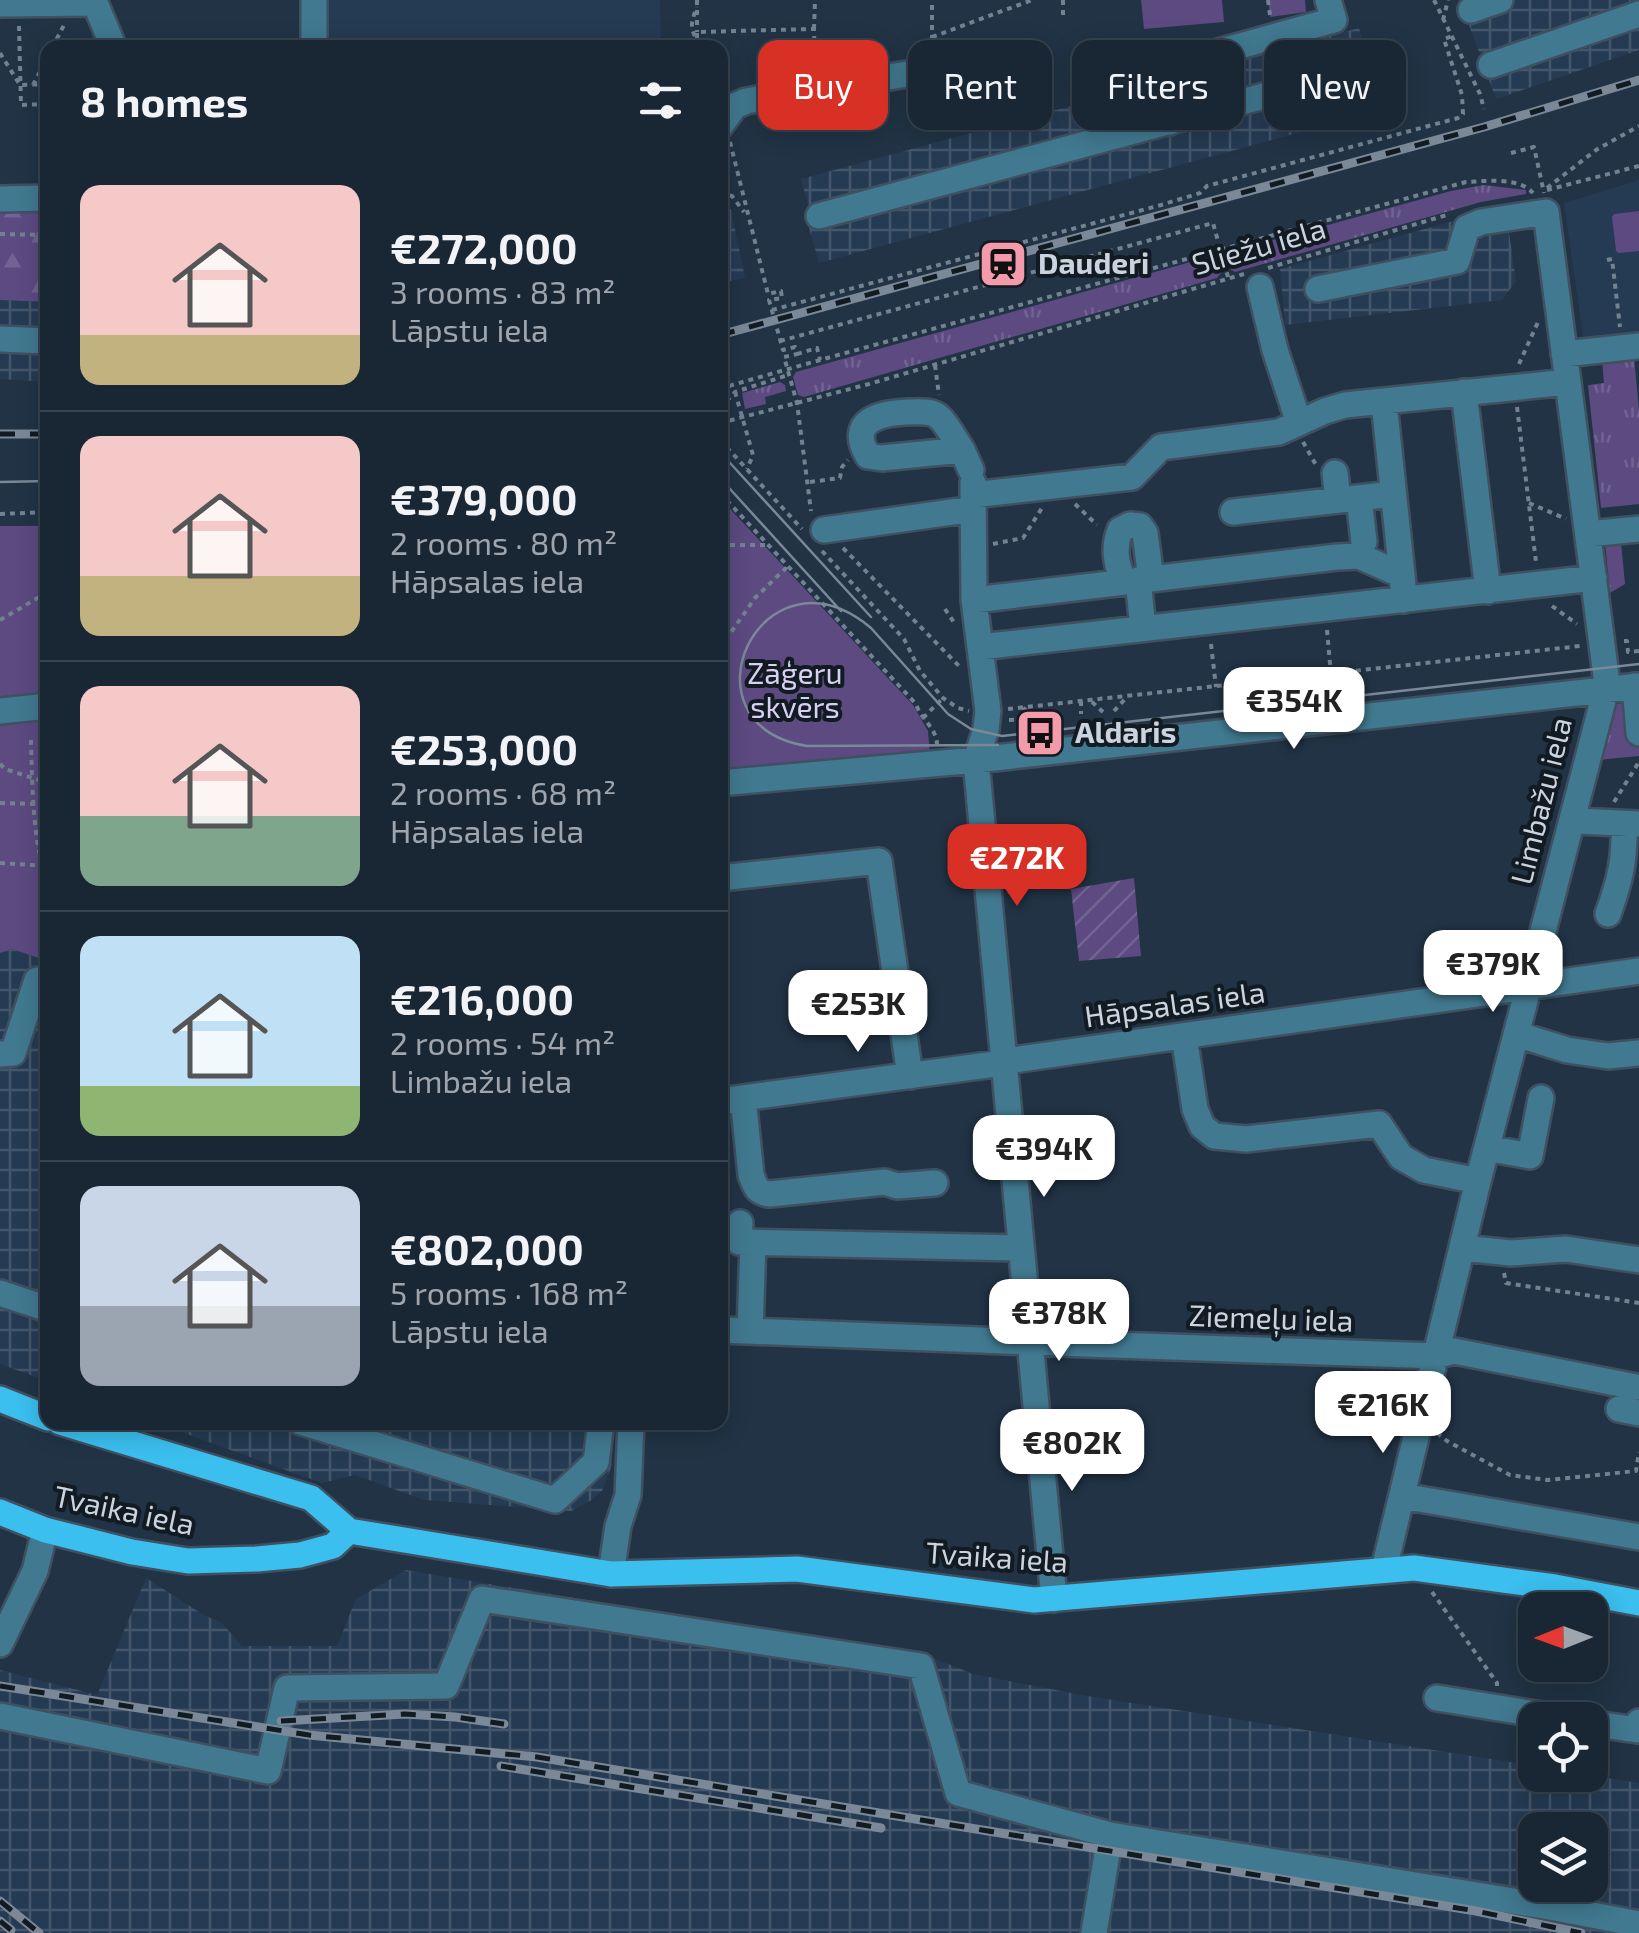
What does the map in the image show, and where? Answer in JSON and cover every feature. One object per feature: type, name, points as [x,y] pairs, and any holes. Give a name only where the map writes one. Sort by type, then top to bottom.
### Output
[{"type":"main road","name":"Tvaika iela","points":[[0,1399],[40,1414]]},
{"type":"main road","name":"Tvaika iela","points":[[86,1430],[311,1498],[349,1532],[610,1574],[797,1569],[1034,1600],[1414,1568],[1639,1603]]},
{"type":"main road","name":"Tvaika iela","points":[[0,1512],[45,1530],[132,1552],[188,1560],[300,1555],[333,1546],[349,1532]]},
{"type":"street","points":[[314,0],[314,40]]},
{"type":"street","points":[[1244,45],[1334,20],[1328,0]]},
{"type":"street","points":[[1459,5],[1500,0]]},
{"type":"street","points":[[9,4],[95,3],[111,40]]},
{"type":"street","points":[[1472,81],[1639,14]]},
{"type":"street","points":[[728,121],[735,106],[758,99]]},
{"type":"street","points":[[819,216],[1140,130]]},
{"type":"street","points":[[0,198],[40,198]]},
{"type":"street","points":[[1318,289],[1457,261],[1468,228],[1541,199]]},
{"type":"street","name":"Limbažu iela","points":[[1384,1569],[1478,1181],[1606,689],[1595,639],[1594,578],[1581,528],[1568,382],[1541,199]]},
{"type":"street","points":[[1260,286],[1299,424]]},
{"type":"street","points":[[0,338],[40,341]]},
{"type":"street","points":[[1564,354],[1639,346]]},
{"type":"street","points":[[1054,1599],[976,760],[994,715],[974,600],[970,481],[938,415],[926,411],[880,415],[868,421],[862,431],[862,446],[868,456],[970,481],[1132,477],[1161,447],[1279,432],[1344,405],[1568,382]]},
{"type":"street","points":[[1464,392],[1488,590]]},
{"type":"street","points":[[1384,402],[1403,588]]},
{"type":"street","points":[[1335,473],[1364,542]]},
{"type":"street","points":[[824,530],[970,481]]},
{"type":"street","points":[[1233,512],[1393,494]]},
{"type":"street","points":[[1115,542],[1120,530],[1130,525],[1140,526],[1145,533],[1138,580],[1143,628]]},
{"type":"street","points":[[1581,528],[1639,529]]},
{"type":"street","points":[[974,600],[1359,556],[1403,588]]},
{"type":"street","points":[[980,646],[1324,609],[1403,588],[1488,590],[1594,578]]},
{"type":"street","points":[[728,782],[976,760],[1637,686],[1639,733]]},
{"type":"street","points":[[0,711],[40,707]]},
{"type":"street","points":[[1608,914],[1625,856],[1611,823]]},
{"type":"street","points":[[728,877],[879,860],[910,1076]]},
{"type":"street","name":"Hāpsalas iela","points":[[732,1100],[1639,971]]},
{"type":"street","points":[[0,1054],[13,1053],[37,980],[40,981]]},
{"type":"street","points":[[1516,1034],[1567,1050],[1608,1056],[1639,1052]]},
{"type":"street","points":[[1184,1036],[1195,1109],[1202,1126],[1214,1136],[1246,1139],[1379,1124],[1401,1157],[1424,1170],[1478,1181]]},
{"type":"street","points":[[1487,1148],[1530,1156],[1542,1098]]},
{"type":"street","points":[[732,1100],[751,1176],[760,1192],[935,1182]]},
{"type":"street","points":[[750,1332],[746,1232],[1020,1248]]},
{"type":"street","points":[[1462,1248],[1500,1252],[1566,1249],[1639,1260]]},
{"type":"street","points":[[0,1293],[40,1307]]},
{"type":"street","name":"Ziemeļu iela","points":[[728,1331],[1436,1356],[1454,1350],[1636,1387]]},
{"type":"street","points":[[327,1430],[555,1500],[596,1462],[601,1430]]},
{"type":"street","points":[[610,1574],[628,1494],[631,1430]]},
{"type":"street","points":[[1402,1496],[1639,1536]]},
{"type":"street","points":[[0,1644],[35,1570],[45,1530]]},
{"type":"street","points":[[0,1716],[268,1771],[287,1688],[446,1686],[482,1599],[920,1666],[958,1793],[1110,1835],[1639,1924]]},
{"type":"street","points":[[1437,1698],[1518,1711]]},
{"type":"street","points":[[1608,1726],[1638,1730]]},
{"type":"street","points":[[1094,1933],[1110,1835]]},
{"type":"path","points":[[814,0],[814,40]]},
{"type":"path","points":[[932,0],[932,37],[1032,0]]},
{"type":"path","points":[[1062,0],[1063,17]]},
{"type":"path","points":[[1268,0],[1270,16]]},
{"type":"path","points":[[1434,0],[1484,109]]},
{"type":"path","points":[[9,4],[21,104],[40,104]]},
{"type":"path","points":[[697,4],[692,18],[697,40]]},
{"type":"path","points":[[1444,20],[1459,5]]},
{"type":"path","points":[[697,36],[814,30]]},
{"type":"path","points":[[1452,36],[1444,40],[1472,81]]},
{"type":"path","points":[[0,53],[20,84]]},
{"type":"path","points":[[33,84],[40,71]]},
{"type":"path","points":[[772,310],[1161,205],[1200,194],[1207,186],[1458,118],[1463,114],[1472,81]]},
{"type":"path","points":[[20,84],[40,84]]},
{"type":"path","points":[[1541,199],[1596,150],[1639,126]]},
{"type":"path","points":[[728,144],[768,294],[780,291],[782,298],[770,300],[782,350],[795,347],[797,354]]},
{"type":"path","points":[[1511,154],[1534,147],[1541,199]]},
{"type":"path","points":[[1518,197],[1541,199],[1639,166]]},
{"type":"path","points":[[728,400],[736,392],[820,360],[1466,182],[1528,186],[1541,199]]},
{"type":"path","points":[[728,195],[747,216]]},
{"type":"path","name":"Sliežu iela","points":[[728,421],[1054,332],[1456,212]]},
{"type":"path","points":[[780,341],[1213,222],[1229,278]]},
{"type":"path","points":[[0,234],[40,235]]},
{"type":"path","points":[[1601,350],[1600,340],[1612,328],[1620,327],[1612,259],[1607,260]]},
{"type":"path","points":[[1557,303],[1547,305],[1518,367],[1514,387],[1529,503],[1532,585],[1595,639]]},
{"type":"path","points":[[820,360],[817,348],[784,357],[796,403],[812,518],[959,666]]},
{"type":"path","points":[[935,364],[939,392]]},
{"type":"path","points":[[728,387],[788,372]]},
{"type":"path","points":[[736,392],[753,454],[747,470]]},
{"type":"path","points":[[808,482],[840,478],[842,467],[862,446]]},
{"type":"path","points":[[1065,494],[1115,542]]},
{"type":"path","points":[[983,546],[1022,538],[1049,496]]},
{"type":"path","points":[[728,501],[916,704],[936,736],[938,764]]},
{"type":"path","points":[[1529,503],[1581,528]]},
{"type":"path","points":[[0,514],[40,512]]},
{"type":"path","points":[[728,546],[767,545]]},
{"type":"path","points":[[728,637],[755,598],[787,568]]},
{"type":"path","points":[[1,618],[40,596]]},
{"type":"path","points":[[1324,609],[1331,675]]},
{"type":"path","points":[[1208,622],[1216,687]]},
{"type":"path","points":[[904,639],[920,671],[958,708],[1014,722],[1039,719],[1023,708]]},
{"type":"path","points":[[994,715],[1023,708],[1331,675],[1595,639],[1627,641],[1628,652],[1639,651]]},
{"type":"path","points":[[1114,711],[1126,696]]},
{"type":"path","points":[[924,718],[944,698]]},
{"type":"path","points":[[1090,700],[1103,712]]},
{"type":"path","points":[[1081,701],[1081,714]]},
{"type":"path","points":[[31,740],[40,841]]},
{"type":"path","points":[[1611,823],[1639,762]]},
{"type":"path","points":[[0,764],[40,782]]},
{"type":"path","points":[[0,803],[40,803]]},
{"type":"path","points":[[0,863],[40,866]]},
{"type":"path","points":[[1500,1252],[1506,1284],[1639,1303]]},
{"type":"path","points":[[1434,1430],[1447,1441],[1510,1474],[1547,1480],[1636,1471],[1639,1452]]},
{"type":"path","points":[[1414,1568],[1497,1683],[1493,1707]]},
{"type":"shaded area","points":[[324,0],[660,0],[661,40],[325,40]]},
{"type":"shaded area","points":[[1460,0],[1639,0],[1639,50],[1496,99]]},
{"type":"shaded area","points":[[1359,28],[1362,40],[1315,40]]},
{"type":"shaded area","points":[[1264,54],[1264,130],[1308,130],[819,263],[806,217],[810,212],[801,179],[982,130],[1052,130],[1052,111],[1072,106],[1072,130],[1244,130],[1244,59]]},
{"type":"shaded area","points":[[1639,180],[1639,353],[1586,358],[1564,203]]},
{"type":"shaded area","points":[[731,209],[745,278],[728,281]]},
{"type":"shaded area","points":[[1507,219],[1516,281],[1502,300],[1285,325],[1280,269],[1457,220]]},
{"type":"shaded area","points":[[0,300],[40,302],[40,382],[0,379]]},
{"type":"shaded area","points":[[12,949],[40,959],[40,1378],[0,1364],[0,953]]},
{"type":"shaded area","points":[[175,1430],[613,1430],[612,1465],[602,1491],[571,1511],[424,1500],[355,1475],[322,1483]]},
{"type":"shaded area","points":[[406,1570],[928,1656],[973,1674],[1081,1695],[1518,1763],[1518,1792],[1608,1792],[1608,1778],[1639,1783],[1639,1933],[0,1933],[0,1670],[97,1695],[146,1578],[222,1623],[242,1646],[337,1646],[356,1599]]},
{"type":"green space","points":[[1141,0],[1222,0],[1224,22],[1144,29]]},
{"type":"green space","points":[[1268,0],[1305,0],[1306,12],[1270,17]]},
{"type":"green space","points":[[1484,185],[1526,190],[1526,194],[1481,202],[1235,272],[1230,269],[1227,253]]},
{"type":"green space","points":[[40,207],[40,302],[0,300],[0,210]]},
{"type":"green space","points":[[1639,211],[1639,251],[1619,253],[1612,217]]},
{"type":"green space","points":[[1216,255],[1221,273],[1217,278],[804,397],[798,395],[793,377],[796,372]]},
{"type":"green space","points":[[1634,357],[1639,410],[1639,504],[1601,508],[1588,385],[1604,383],[1602,359]]},
{"type":"green space","points":[[780,382],[786,391],[765,397],[766,404],[745,409],[742,393]]},
{"type":"green space","name":"Zāģeru skvērs","points":[[728,507],[913,705],[928,731],[930,755],[728,771]]},
{"type":"green space","points":[[0,526],[40,526],[40,959],[12,949],[0,953]]},
{"type":"green space","points":[[1621,542],[1625,584],[1610,593],[1605,543]]},
{"type":"green space","points":[[1639,702],[1639,756],[1598,760],[1612,704]]},
{"type":"green space","points":[[1134,878],[1141,956],[1079,961],[1071,889]]},
{"type":"tram line","points":[[728,461],[871,617]]},
{"type":"tram line","points":[[0,482],[40,481]]},
{"type":"tram line","points":[[728,487],[841,611]]},
{"type":"tram line","points":[[998,745],[807,746],[767,731],[746,705],[740,675],[748,645],[768,620],[796,605],[832,606],[871,628],[948,714],[971,729],[1002,736],[1639,664]]},
{"type":"railway","points":[[728,333],[1484,127],[1639,80]]},
{"type":"railway","points":[[0,434],[40,434]]},
{"type":"railway","points":[[0,1686],[309,1735],[537,1757],[1476,1911],[1581,1933]]},
{"type":"railway","points":[[281,1721],[405,1714],[504,1724]]},
{"type":"railway","points":[[501,1766],[881,1828]]},
{"type":"railway","points":[[0,1901],[39,1933]]},
{"type":"railway","points":[[0,1921],[11,1930]]},
{"type":"place","name":"Dauderi","points":[[1003,264]]},
{"type":"place","name":"Aldaris","points":[[1040,733]]}]
